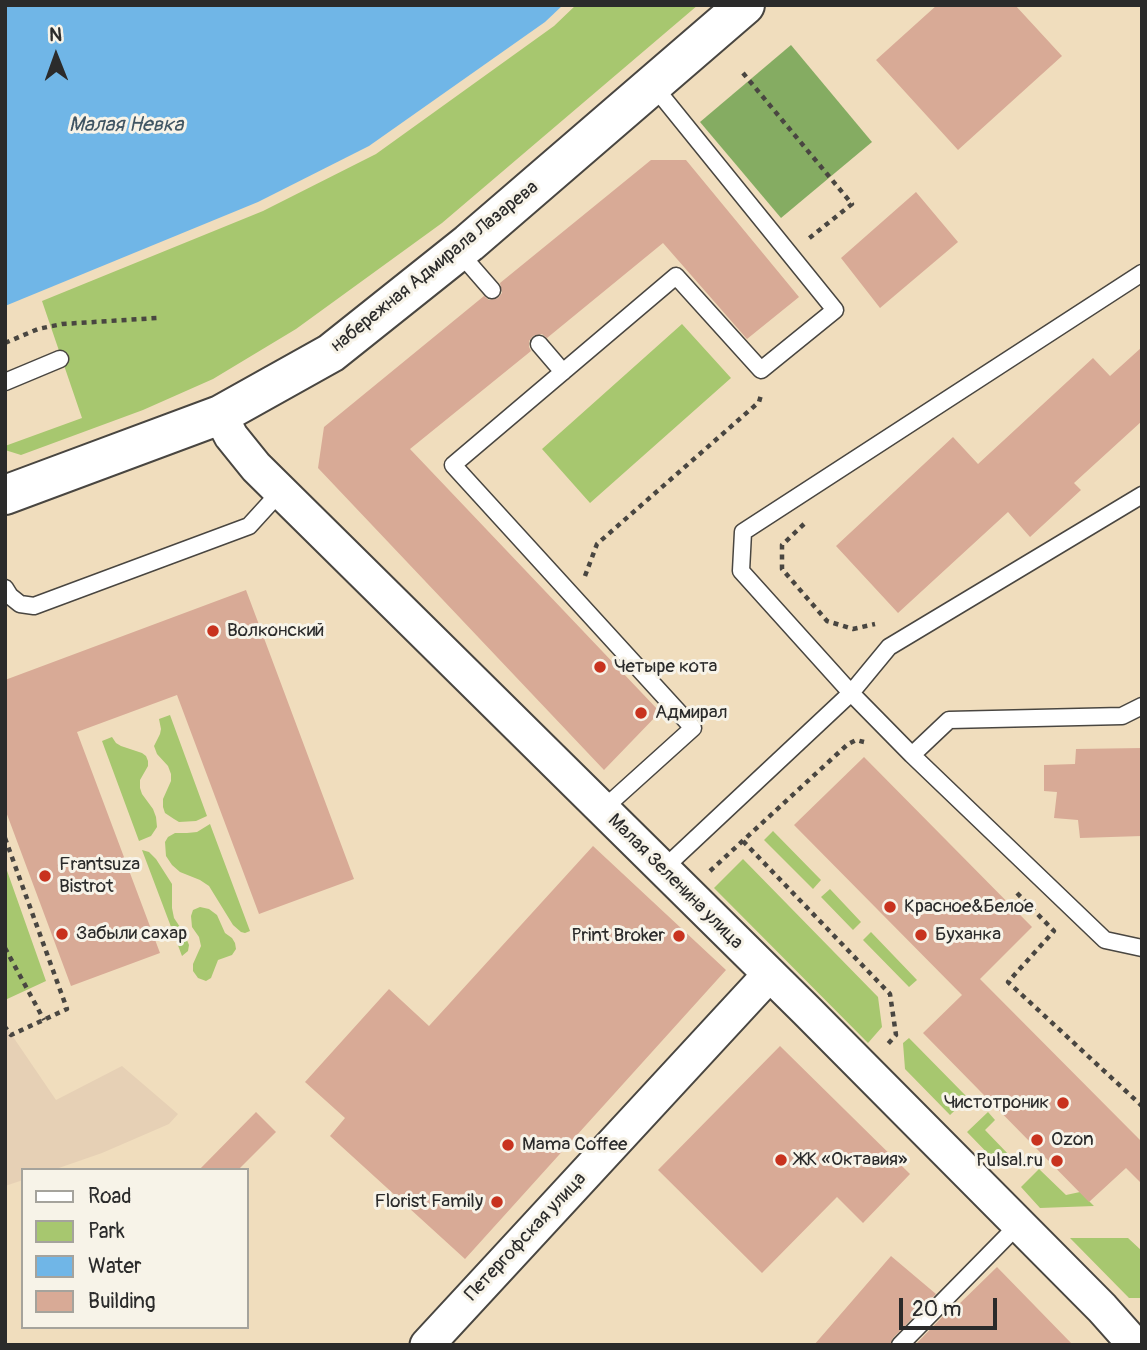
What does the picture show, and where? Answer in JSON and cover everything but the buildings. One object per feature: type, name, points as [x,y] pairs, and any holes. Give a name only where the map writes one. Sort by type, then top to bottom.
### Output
[{"type":"main road","name":"набережная Адмирала Лазарева","points":[[5,495],[220,415],[331,353],[458,251],[745,5]]},
{"type":"street","name":"Малая Зеленина улица","points":[[220,415],[244,454],[281,492],[806,1010],[1102,1308],[1135,1345]]},
{"type":"street","name":"Петергофская улица","points":[[427,1345],[769,975]]},
{"type":"lane","points":[[602,810],[693,728],[453,465],[676,276],[761,370],[835,310],[652,84]]},
{"type":"lane","points":[[458,251],[492,290]]},
{"type":"lane","points":[[1142,273],[743,532],[741,571],[851,693],[912,755],[1105,940],[1142,948]]},
{"type":"lane","points":[[539,344],[564,372]]},
{"type":"lane","points":[[5,382],[60,359]]},
{"type":"lane","points":[[5,588],[20,604],[34,606],[249,526],[281,492]]},
{"type":"lane","points":[[662,870],[851,693],[889,647],[1142,495]]},
{"type":"lane","points":[[912,755],[949,720],[1122,716],[1142,706]]},
{"type":"lane","points":[[900,1345],[1019,1224]]},
{"type":"path","points":[[743,73],[852,204],[790,254]]},
{"type":"path","points":[[5,343],[38,329],[62,324],[157,318]]},
{"type":"path","points":[[576,600],[597,544],[759,402],[772,361]]},
{"type":"path","points":[[805,523],[782,545],[782,569],[827,621],[853,629],[877,624]]},
{"type":"path","points":[[709,873],[848,744],[856,740],[868,743]]},
{"type":"path","points":[[5,838],[67,1009],[11,1035],[5,1027]]},
{"type":"path","points":[[743,841],[891,994],[896,1035]]},
{"type":"path","points":[[1016,893],[1054,931],[1008,982],[1142,1106]]},
{"type":"path","points":[[5,948],[44,1020]]},
{"type":"shaded area","points":[[5,1025],[56,1100],[122,1066],[178,1114],[169,1124],[59,1168],[21,1168],[21,1181],[5,1186]]},
{"type":"green space","points":[[576,5],[698,5],[442,223],[296,329],[213,379],[143,410],[21,455],[5,450],[5,446],[82,418],[42,301],[263,211],[376,154],[554,26]]},
{"type":"green space","points":[[791,45],[872,142],[781,218],[700,122]]},
{"type":"green space","points":[[682,324],[731,378],[590,503],[542,449]]},
{"type":"green space","points":[[170,715],[207,816],[196,821],[179,822],[165,813],[163,807],[171,774],[154,746],[161,729],[159,719]]},
{"type":"green space","points":[[112,737],[121,746],[142,753],[148,761],[140,780],[140,788],[153,809],[157,827],[151,836],[139,841],[102,741]]},
{"type":"green space","points":[[210,824],[250,931],[245,933],[233,925],[209,886],[180,872],[166,856],[165,842],[168,837],[175,833],[197,832]]},
{"type":"green space","points":[[773,831],[821,880],[813,889],[764,840]]},
{"type":"green space","points":[[142,850],[149,852],[156,859],[172,884],[174,918],[189,945],[188,951],[182,956]]},
{"type":"green space","points":[[743,859],[878,997],[882,1027],[868,1043],[714,888]]},
{"type":"green space","points":[[5,865],[46,981],[5,1000]]},
{"type":"green space","points":[[830,889],[861,922],[853,930],[821,897]]},
{"type":"green space","points":[[200,907],[217,915],[236,949],[232,955],[218,960],[211,978],[206,981],[198,978],[193,971],[193,964],[201,946],[192,927],[191,916],[193,910]]},
{"type":"green space","points":[[871,932],[917,980],[909,987],[863,940]]},
{"type":"green space","points":[[909,1038],[968,1098],[950,1115],[905,1069],[903,1043]]},
{"type":"green space","points":[[988,1112],[995,1120],[985,1130],[1010,1156],[1000,1166],[967,1132]]},
{"type":"green space","points":[[1039,1169],[1066,1195],[1080,1192],[1094,1206],[1040,1208],[1021,1187]]},
{"type":"green space","points":[[1070,1238],[1128,1238],[1142,1251],[1142,1298],[1129,1298]]},
{"type":"water","name":"Малая Невка","points":[[5,5],[563,5],[545,22],[369,146],[258,202],[5,306]]},
{"type":"place","name":"Волконский","points":[[213,631]]},
{"type":"place","name":"Четыре кота","points":[[600,667]]},
{"type":"place","name":"Адмирал","points":[[641,713]]},
{"type":"place","name":"Frantsuza Bistrot","points":[[45,876]]},
{"type":"place","name":"Красное&Белое","points":[[890,907]]},
{"type":"place","name":"Забыли сахар","points":[[62,934]]},
{"type":"place","name":"Буханка","points":[[921,935]]},
{"type":"place","name":"Print Broker","points":[[679,936]]},
{"type":"place","name":"Чистотроник","points":[[1063,1103]]},
{"type":"place","name":"Ozon","points":[[1037,1140]]},
{"type":"place","name":"Mama Coffee","points":[[508,1145]]},
{"type":"place","name":"ЖК «Октавия»","points":[[781,1160]]},
{"type":"place","name":"Pulsal.ru","points":[[1057,1161]]},
{"type":"place","name":"Florist Family","points":[[497,1202]]}]
